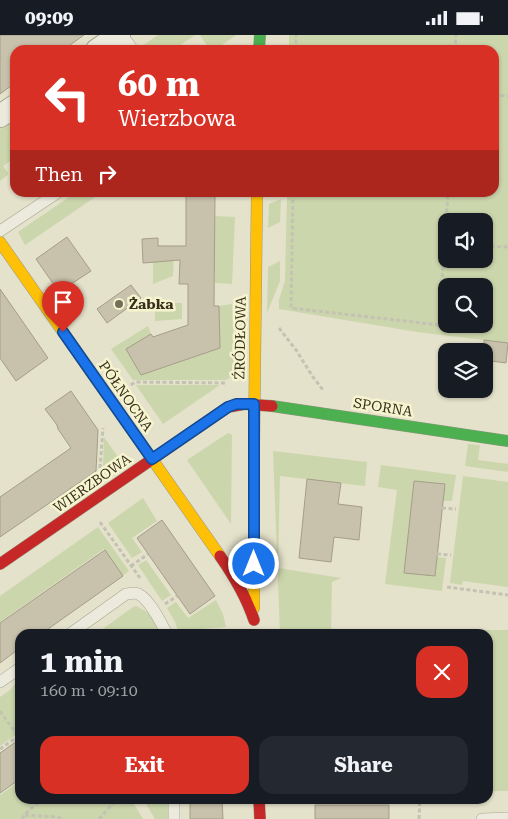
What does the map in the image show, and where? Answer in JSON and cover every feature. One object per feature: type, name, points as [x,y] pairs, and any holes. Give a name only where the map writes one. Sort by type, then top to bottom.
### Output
[{"type":"street","points":[[105,45],[120,35]]},
{"type":"street","name":"ŹRÓDŁOWA","points":[[254,629],[254,404],[257,197]]},
{"type":"street","name":"PÓŁNOCNA","points":[[0,242],[231,571],[249,603],[254,620]]},
{"type":"street","name":"WIERZBOWA","points":[[0,564],[228,407],[236,404],[254,404]]},
{"type":"street","name":"SPORNA","points":[[254,404],[508,441]]},
{"type":"street","points":[[259,804],[260,819]]},
{"type":"lane","points":[[120,35],[128,45]]},
{"type":"lane","points":[[0,231],[50,197]]},
{"type":"lane","points":[[77,629],[126,594],[136,593],[144,598],[157,613],[165,629]]},
{"type":"lane","points":[[0,682],[15,672]]},
{"type":"lane","points":[[174,804],[174,819]]},
{"type":"lane","points":[[482,819],[508,818]]},
{"type":"path","points":[[293,197],[291,308],[439,325],[444,268]]},
{"type":"path","points":[[447,213],[448,197]]},
{"type":"path","points":[[493,246],[508,247]]},
{"type":"path","points":[[275,322],[327,396]]},
{"type":"path","points":[[131,385],[135,382],[226,383]]},
{"type":"path","points":[[99,474],[103,429]]},
{"type":"path","points":[[442,508],[456,509]]},
{"type":"path","points":[[100,521],[138,576]]},
{"type":"path","points":[[131,565],[148,554]]},
{"type":"path","points":[[437,554],[451,555]]},
{"type":"path","points":[[447,587],[508,595]]},
{"type":"path","points":[[161,607],[177,596]]},
{"type":"path","points":[[0,711],[15,732]]},
{"type":"path","points":[[0,749],[15,740]]},
{"type":"path","points":[[22,819],[37,804]]},
{"type":"path","points":[[99,819],[112,804]]},
{"type":"path","points":[[419,819],[420,804]]},
{"type":"path","points":[[25,815],[63,819]]},
{"type":"green space","points":[[158,35],[195,35],[180,45],[144,45]]},
{"type":"green space","points":[[200,35],[236,35],[222,45],[207,45]]},
{"type":"green space","points":[[289,35],[508,35],[508,343],[417,332],[279,309],[279,300],[285,281],[287,197],[499,197],[499,45],[289,45]]},
{"type":"green space","points":[[10,122],[10,161],[3,166],[9,174],[0,181],[0,129]]},
{"type":"green space","points":[[69,197],[95,197],[25,245],[18,232]]},
{"type":"green space","points":[[281,199],[280,222],[268,228],[269,204]]},
{"type":"green space","points":[[215,216],[235,217],[232,284],[215,283]]},
{"type":"green space","points":[[153,245],[174,246],[173,276],[153,284]]},
{"type":"green space","points":[[280,261],[280,281],[267,313],[268,267]]},
{"type":"green space","points":[[165,303],[182,303],[182,319],[155,321],[155,310]]},
{"type":"green space","points":[[232,304],[235,374],[226,380],[133,380],[111,349],[148,326],[151,334],[126,349],[141,375],[220,348],[219,306]]},
{"type":"green space","points":[[136,385],[220,385],[163,424]]},
{"type":"green space","points":[[228,433],[232,435],[231,524],[187,460]]},
{"type":"green space","points":[[104,437],[118,457],[103,466]]},
{"type":"green space","points":[[468,444],[480,445],[478,460],[508,464],[508,472],[465,466]]},
{"type":"green space","points":[[273,451],[367,462],[365,486],[280,476],[278,568],[341,578],[332,582],[331,629],[280,629]]},
{"type":"green space","points":[[381,465],[456,475],[452,501],[443,501],[445,484],[414,481],[404,572],[435,576],[437,557],[446,558],[442,591],[385,584],[397,490],[378,487]]},
{"type":"green space","points":[[463,476],[508,482],[508,587],[463,581],[462,585],[450,583]]},
{"type":"green space","points":[[143,498],[157,521],[132,538],[142,552],[132,558],[108,523]]},
{"type":"green space","points":[[98,527],[129,571],[122,576],[104,549],[0,622],[0,596]]},
{"type":"green space","points":[[146,560],[171,595],[162,601],[138,565]]},
{"type":"green space","points":[[216,600],[223,614],[226,627],[177,629],[167,608],[176,602],[188,618]]},
{"type":"green space","points":[[136,606],[151,614],[159,629],[103,629]]},
{"type":"green space","points":[[493,630],[508,630],[508,791],[493,791]]},
{"type":"green space","points":[[15,684],[15,736],[0,746],[0,697]]},
{"type":"green space","points":[[15,784],[15,804],[134,804],[143,819],[0,819],[0,795]]},
{"type":"green space","points":[[146,804],[169,804],[169,819],[155,819]]},
{"type":"building","points":[[0,35],[84,35],[70,45],[10,45],[10,87],[0,94]]},
{"type":"building","points":[[186,197],[215,197],[214,306],[219,306],[220,348],[141,375],[126,349],[151,334],[153,337],[188,325],[188,284],[179,284],[180,260],[143,263],[142,239],[158,238],[158,246],[186,246]]},
{"type":"building","points":[[67,237],[91,271],[59,292],[36,259]]},
{"type":"building","name":"Żabka","points":[[131,285],[141,298],[107,323],[97,309]]},
{"type":"building","points":[[0,289],[48,358],[16,381],[0,358]]},
{"type":"building","points":[[484,340],[508,343],[506,363],[493,361],[493,343],[484,343]]},
{"type":"building","points":[[71,391],[98,430],[96,471],[0,537],[0,497],[71,448],[45,409]]},
{"type":"building","points":[[307,479],[341,483],[338,504],[362,507],[359,540],[334,537],[331,562],[299,558]]},
{"type":"building","points":[[414,481],[445,484],[435,576],[404,573]]},
{"type":"building","points":[[162,520],[215,596],[190,614],[137,538]]},
{"type":"building","points":[[105,550],[123,576],[48,629],[15,629],[15,652],[0,663],[0,623]]},
{"type":"building","points":[[15,742],[15,782],[0,793],[0,753]]},
{"type":"building","points":[[190,804],[222,804],[223,819],[190,819]]},
{"type":"building","points":[[315,805],[389,805],[389,819],[315,819]]},
{"type":"traffic: fast","points":[[259,45],[260,35]]},
{"type":"traffic: fast","points":[[272,406],[508,441]]},
{"type":"traffic: slow","points":[[254,608],[257,197]]},
{"type":"traffic: slow","points":[[0,242],[220,556]]},
{"type":"traffic: jam","points":[[0,564],[228,407],[245,404],[272,406]]},
{"type":"traffic: jam","points":[[220,556],[239,587],[254,620]]},
{"type":"traffic: jam","points":[[259,804],[260,819]]},
{"type":"place","name":"Żabka","points":[[119,304]]},
{"type":"route","points":[[63,332],[152,459],[228,407],[243,403],[254,404],[254,564]]}]
